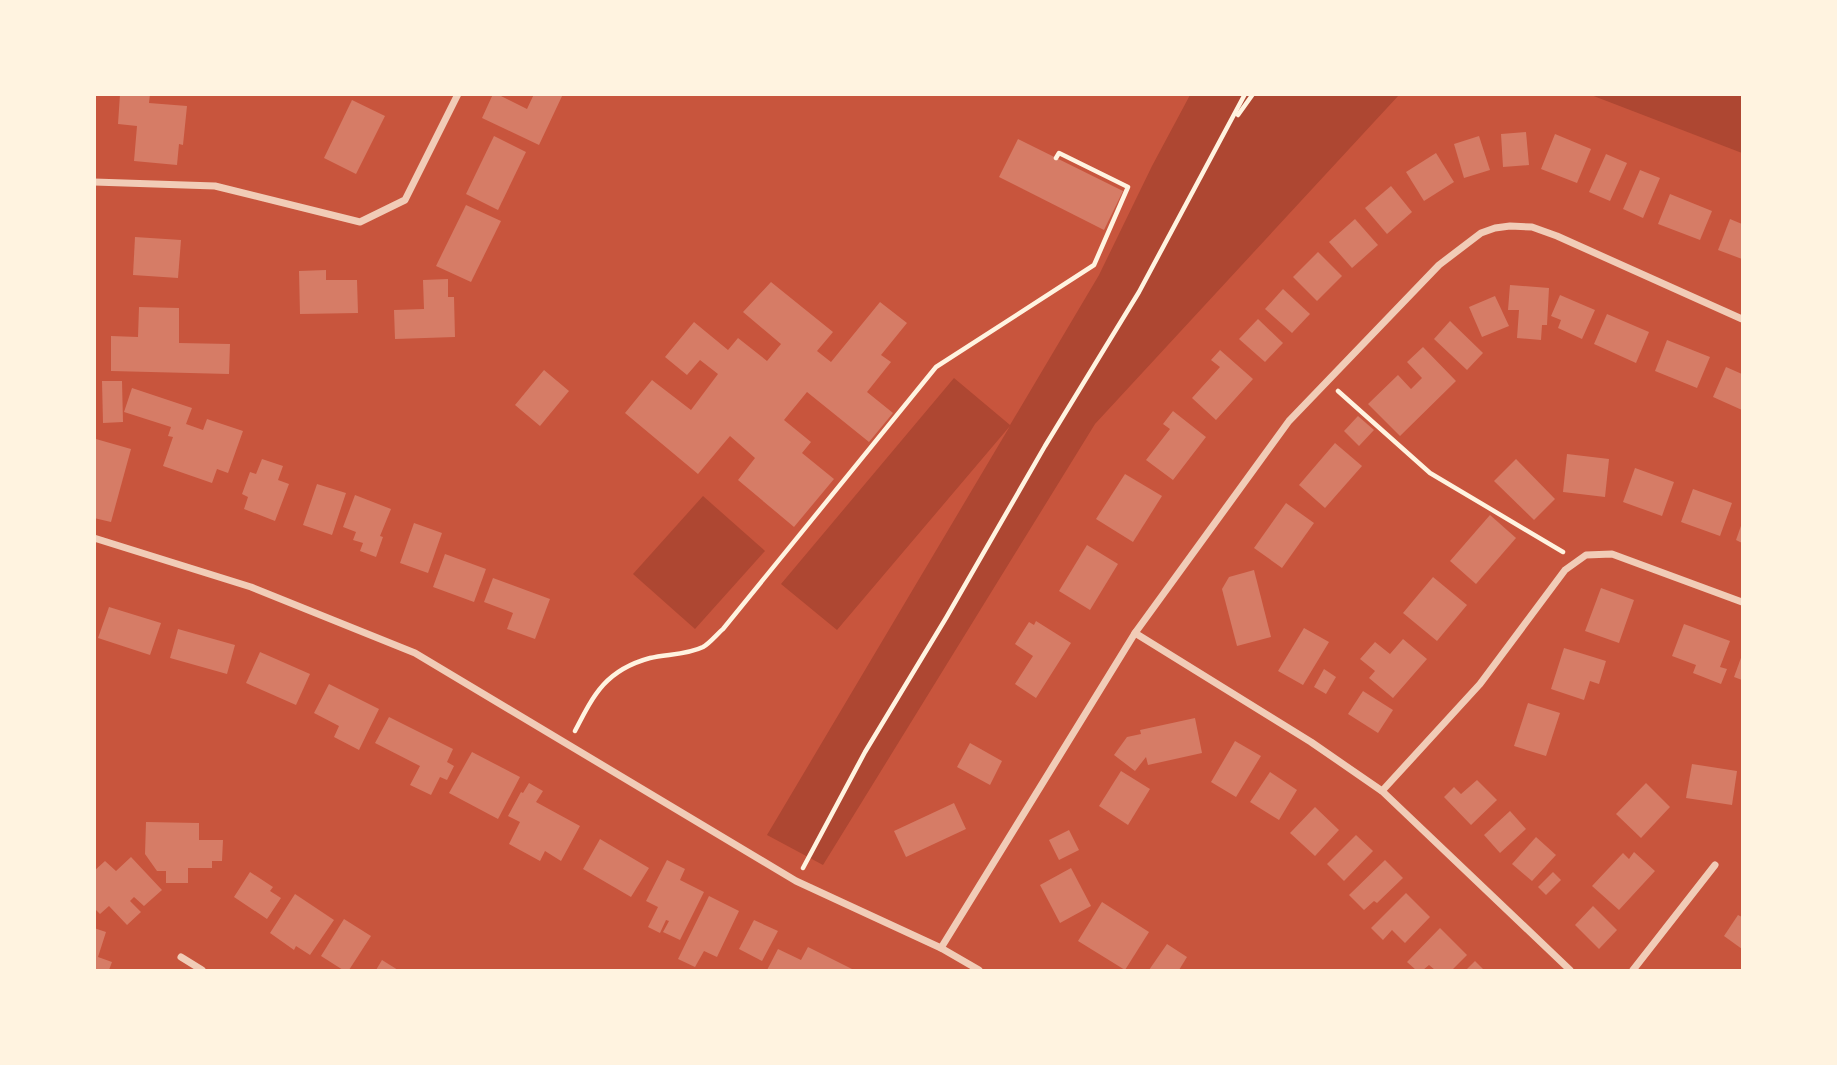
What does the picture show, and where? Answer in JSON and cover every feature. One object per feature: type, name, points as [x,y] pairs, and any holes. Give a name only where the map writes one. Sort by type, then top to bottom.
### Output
[{"type":"street","points":[[94,182],[215,186],[360,222],[405,200],[458,94]]},
{"type":"street","points":[[941,948],[1135,633],[1289,421],[1439,265],[1482,233],[1510,226],[1532,227],[1742,319]]},
{"type":"street","points":[[94,538],[251,587],[415,653],[796,881],[941,948],[979,971]]},
{"type":"street","points":[[1382,791],[1480,684],[1565,570],[1586,555],[1612,554],[1742,602]]},
{"type":"street","points":[[1135,633],[1311,743],[1382,791],[1570,971]]},
{"type":"street","points":[[1633,971],[1715,865]]},
{"type":"street","points":[[181,957],[202,971]]},
{"type":"path","points":[[796,881],[865,752],[1139,292],[1245,94]]},
{"type":"path","points":[[1229,127],[1253,94]]},
{"type":"path","points":[[569,745],[593,696],[605,682],[649,658],[703,647],[723,629],[936,367],[1094,265],[1128,187],[1059,153],[1056,158]]},
{"type":"path","points":[[1327,381],[1430,473],[1560,549],[1574,563]]},
{"type":"shaded area","points":[[1190,95],[1399,95],[1095,424],[823,865],[767,835],[1010,426],[837,630],[781,584],[954,378],[1010,425],[1099,275]]},
{"type":"shaded area","points":[[1591,95],[1742,95],[1742,153]]},
{"type":"shaded area","points":[[703,496],[765,551],[695,629],[633,574]]},
{"type":"building","points":[[120,94],[150,94],[149,103],[187,106],[183,145],[179,144],[177,165],[134,161],[137,126],[118,124]]},
{"type":"building","points":[[493,94],[527,109],[534,94],[563,94],[539,145],[482,118]]},
{"type":"building","points":[[352,100],[385,116],[356,174],[324,158]]},
{"type":"building","points":[[1526,132],[1529,165],[1503,167],[1501,134]]},
{"type":"building","points":[[1555,134],[1591,149],[1577,183],[1541,169]]},
{"type":"building","points":[[494,136],[526,152],[498,210],[466,194]]},
{"type":"building","points":[[1479,136],[1490,170],[1464,178],[1454,144]]},
{"type":"building","points":[[1018,139],[1123,191],[1104,230],[999,177]]},
{"type":"building","points":[[1436,153],[1454,182],[1424,201],[1406,172]]},
{"type":"building","points":[[1606,154],[1627,163],[1610,201],[1589,192]]},
{"type":"building","points":[[1640,170],[1660,178],[1643,218],[1623,209]]},
{"type":"building","points":[[1391,186],[1412,212],[1387,234],[1365,208]]},
{"type":"building","points":[[1670,194],[1712,211],[1700,240],[1658,224]]},
{"type":"building","points":[[466,205],[501,221],[471,282],[436,266]]},
{"type":"building","points":[[1355,219],[1378,245],[1352,268],[1329,242]]},
{"type":"building","points":[[1730,219],[1742,224],[1742,259],[1718,250]]},
{"type":"building","points":[[135,237],[181,240],[178,278],[133,275]]},
{"type":"building","points":[[1318,252],[1342,276],[1317,301],[1293,277]]},
{"type":"building","points":[[326,270],[326,280],[357,280],[358,313],[300,314],[299,271]]},
{"type":"building","points":[[448,279],[448,297],[454,297],[455,337],[395,339],[394,310],[424,309],[423,280]]},
{"type":"building","points":[[771,282],[833,332],[817,351],[831,362],[880,302],[907,323],[881,355],[891,362],[867,392],[893,413],[869,442],[807,392],[784,420],[811,442],[802,453],[834,479],[794,527],[738,480],[755,458],[730,436],[698,474],[625,413],[652,380],[691,410],[718,374],[700,360],[687,375],[665,357],[694,322],[728,350],[738,338],[767,361],[781,344],[743,312]]},
{"type":"building","points":[[1510,285],[1549,288],[1547,325],[1542,325],[1541,340],[1517,338],[1519,310],[1508,310]]},
{"type":"building","points":[[1283,289],[1310,314],[1292,333],[1265,309]]},
{"type":"building","points":[[1560,295],[1595,310],[1582,339],[1558,328],[1561,320],[1551,316]]},
{"type":"building","points":[[1495,296],[1509,326],[1482,337],[1469,307]]},
{"type":"building","points":[[139,307],[179,308],[179,343],[230,344],[229,374],[111,371],[111,336],[138,337]]},
{"type":"building","points":[[1607,314],[1649,332],[1636,363],[1594,344]]},
{"type":"building","points":[[1258,319],[1283,343],[1265,362],[1239,339]]},
{"type":"building","points":[[1450,321],[1483,353],[1467,370],[1434,339]]},
{"type":"building","points":[[1667,340],[1710,357],[1697,388],[1655,371]]},
{"type":"building","points":[[1423,347],[1456,381],[1400,436],[1368,404],[1398,375],[1411,389],[1422,378],[1407,362]]},
{"type":"building","points":[[1220,350],[1253,379],[1216,420],[1192,398],[1220,367],[1211,360]]},
{"type":"building","points":[[1726,367],[1742,374],[1742,410],[1713,397]]},
{"type":"building","points":[[544,370],[569,391],[540,426],[515,405]]},
{"type":"building","points":[[102,381],[122,381],[123,422],[103,423]]},
{"type":"building","points":[[132,388],[192,408],[186,424],[203,430],[207,419],[243,431],[228,473],[217,469],[212,483],[163,466],[173,437],[168,436],[171,427],[124,412]]},
{"type":"building","points":[[1173,411],[1206,437],[1173,480],[1146,460],[1170,429],[1163,424]]},
{"type":"building","points":[[1358,416],[1374,430],[1359,446],[1344,431]]},
{"type":"building","points":[[96,439],[131,449],[111,522],[94,518]]},
{"type":"building","points":[[1335,443],[1362,466],[1325,508],[1299,485]]},
{"type":"building","points":[[1567,454],[1609,459],[1605,497],[1563,492]]},
{"type":"building","points":[[262,459],[283,466],[278,480],[289,484],[275,521],[244,509],[248,497],[242,494],[250,472],[256,474]]},
{"type":"building","points":[[1516,459],[1555,499],[1534,520],[1494,481]]},
{"type":"building","points":[[1635,468],[1674,482],[1662,516],[1623,502]]},
{"type":"building","points":[[1125,474],[1162,496],[1133,542],[1096,519]]},
{"type":"building","points":[[317,484],[346,493],[332,535],[303,525]]},
{"type":"building","points":[[1693,489],[1732,503],[1720,536],[1681,522]]},
{"type":"building","points":[[355,495],[391,509],[380,536],[383,537],[376,557],[360,551],[363,543],[353,540],[356,532],[343,527]]},
{"type":"building","points":[[1286,503],[1314,523],[1282,568],[1254,548]]},
{"type":"building","points":[[1490,515],[1516,538],[1476,584],[1450,561]]},
{"type":"building","points":[[414,523],[442,533],[428,573],[400,563]]},
{"type":"building","points":[[1742,523],[1742,543],[1736,540]]},
{"type":"building","points":[[1087,545],[1118,564],[1090,610],[1059,591]]},
{"type":"building","points":[[445,554],[486,569],[474,602],[433,587]]},
{"type":"building","points":[[1254,570],[1271,637],[1237,646],[1222,589],[1229,577]]},
{"type":"building","points":[[1433,577],[1467,605],[1437,641],[1403,613]]},
{"type":"building","points":[[493,578],[550,599],[535,639],[507,629],[513,613],[484,602]]},
{"type":"building","points":[[1601,588],[1634,600],[1619,643],[1585,631]]},
{"type":"building","points":[[109,607],[161,623],[150,655],[98,638]]},
{"type":"building","points":[[1036,621],[1071,643],[1036,698],[1015,684],[1033,656],[1015,644],[1029,622],[1034,625]]},
{"type":"building","points":[[1684,624],[1730,641],[1720,667],[1727,669],[1721,684],[1693,673],[1696,665],[1672,656]]},
{"type":"building","points":[[1304,628],[1329,642],[1303,685],[1278,671]]},
{"type":"building","points":[[178,629],[235,645],[227,674],[170,658]]},
{"type":"building","points":[[1403,639],[1427,659],[1393,698],[1369,678],[1375,671],[1360,659],[1375,642],[1390,654]]},
{"type":"building","points":[[1564,648],[1606,661],[1599,684],[1590,681],[1584,700],[1551,689]]},
{"type":"building","points":[[260,652],[310,674],[296,705],[246,683]]},
{"type":"building","points":[[1742,655],[1742,680],[1734,677]]},
{"type":"building","points":[[1324,669],[1336,677],[1326,694],[1314,687]]},
{"type":"building","points":[[329,684],[379,709],[359,750],[334,737],[339,726],[314,713]]},
{"type":"building","points":[[1363,691],[1393,710],[1378,733],[1348,714]]},
{"type":"building","points":[[1528,703],[1560,713],[1546,756],[1514,746]]},
{"type":"building","points":[[389,717],[453,749],[447,762],[454,766],[447,780],[440,777],[431,795],[410,785],[420,766],[375,743]]},
{"type":"building","points":[[1195,718],[1202,753],[1148,765],[1146,757],[1135,771],[1114,755],[1127,737],[1141,734],[1140,730]]},
{"type":"building","points":[[1235,741],[1261,756],[1236,797],[1211,782]]},
{"type":"building","points":[[970,743],[1002,761],[990,785],[957,767]]},
{"type":"building","points":[[472,752],[520,777],[498,819],[449,793]]},
{"type":"building","points":[[1692,764],[1737,771],[1732,805],[1686,798]]},
{"type":"building","points":[[1121,771],[1150,789],[1128,825],[1099,806]]},
{"type":"building","points":[[1270,772],[1297,790],[1279,820],[1250,802]]},
{"type":"building","points":[[1477,780],[1497,800],[1471,825],[1444,797],[1454,787],[1461,794]]},
{"type":"building","points":[[529,783],[543,791],[536,802],[580,826],[561,861],[545,851],[540,861],[509,844],[520,822],[508,816]]},
{"type":"building","points":[[1646,783],[1670,807],[1641,838],[1616,814]]},
{"type":"building","points":[[954,803],[966,829],[906,857],[894,831]]},
{"type":"building","points":[[1315,807],[1339,830],[1315,856],[1290,833]]},
{"type":"building","points":[[1510,811],[1526,829],[1500,853],[1484,835]]},
{"type":"building","points":[[146,822],[199,823],[199,840],[223,840],[222,861],[212,861],[212,868],[188,868],[188,883],[166,883],[166,871],[157,871],[145,854]]},
{"type":"building","points":[[1069,830],[1079,850],[1059,860],[1049,840]]},
{"type":"building","points":[[1356,835],[1373,851],[1344,881],[1327,864]]},
{"type":"building","points":[[1536,837],[1556,855],[1532,881],[1512,864]]},
{"type":"building","points":[[600,839],[649,868],[631,897],[583,869]]},
{"type":"building","points":[[1634,852],[1655,871],[1619,910],[1592,886],[1623,853],[1629,859]]},
{"type":"building","points":[[131,857],[162,890],[144,906],[134,897],[130,901],[141,912],[127,925],[109,906],[100,914],[94,908],[94,871],[105,861],[116,871]]},
{"type":"building","points":[[667,860],[685,869],[680,880],[704,892],[680,940],[663,932],[669,921],[666,920],[660,933],[648,927],[658,907],[646,901]]},
{"type":"building","points":[[1385,860],[1403,878],[1377,903],[1374,901],[1364,910],[1349,895]]},
{"type":"building","points":[[1071,868],[1091,906],[1060,923],[1040,885]]},
{"type":"building","points":[[250,872],[273,887],[270,891],[281,898],[267,919],[234,897]]},
{"type":"building","points":[[1553,872],[1561,880],[1546,895],[1538,887]]},
{"type":"building","points":[[1406,893],[1430,917],[1405,943],[1392,930],[1383,940],[1371,928]]},
{"type":"building","points":[[295,894],[334,920],[310,955],[296,946],[294,950],[270,933]]},
{"type":"building","points":[[709,896],[739,911],[717,957],[704,951],[695,967],[678,959]]},
{"type":"building","points":[[1102,902],[1149,932],[1125,970],[1078,941]]},
{"type":"building","points":[[1593,906],[1617,930],[1599,949],[1575,925]]},
{"type":"building","points":[[1738,915],[1742,917],[1742,949],[1724,936]]},
{"type":"building","points":[[344,919],[371,936],[349,970],[343,970],[321,956]]},
{"type":"building","points":[[754,920],[778,931],[762,961],[739,949]]},
{"type":"building","points":[[94,928],[106,932],[98,957],[112,962],[109,970],[94,970]]},
{"type":"building","points":[[1440,928],[1467,955],[1452,970],[1435,970],[1429,965],[1423,970],[1416,970],[1407,962]]},
{"type":"building","points":[[1167,944],[1187,957],[1179,970],[1149,970]]},
{"type":"building","points":[[808,947],[854,970],[767,970],[778,949],[801,960]]},
{"type":"building","points":[[382,960],[398,970],[376,970]]},
{"type":"building","points":[[1475,961],[1484,970],[1466,970]]}]
